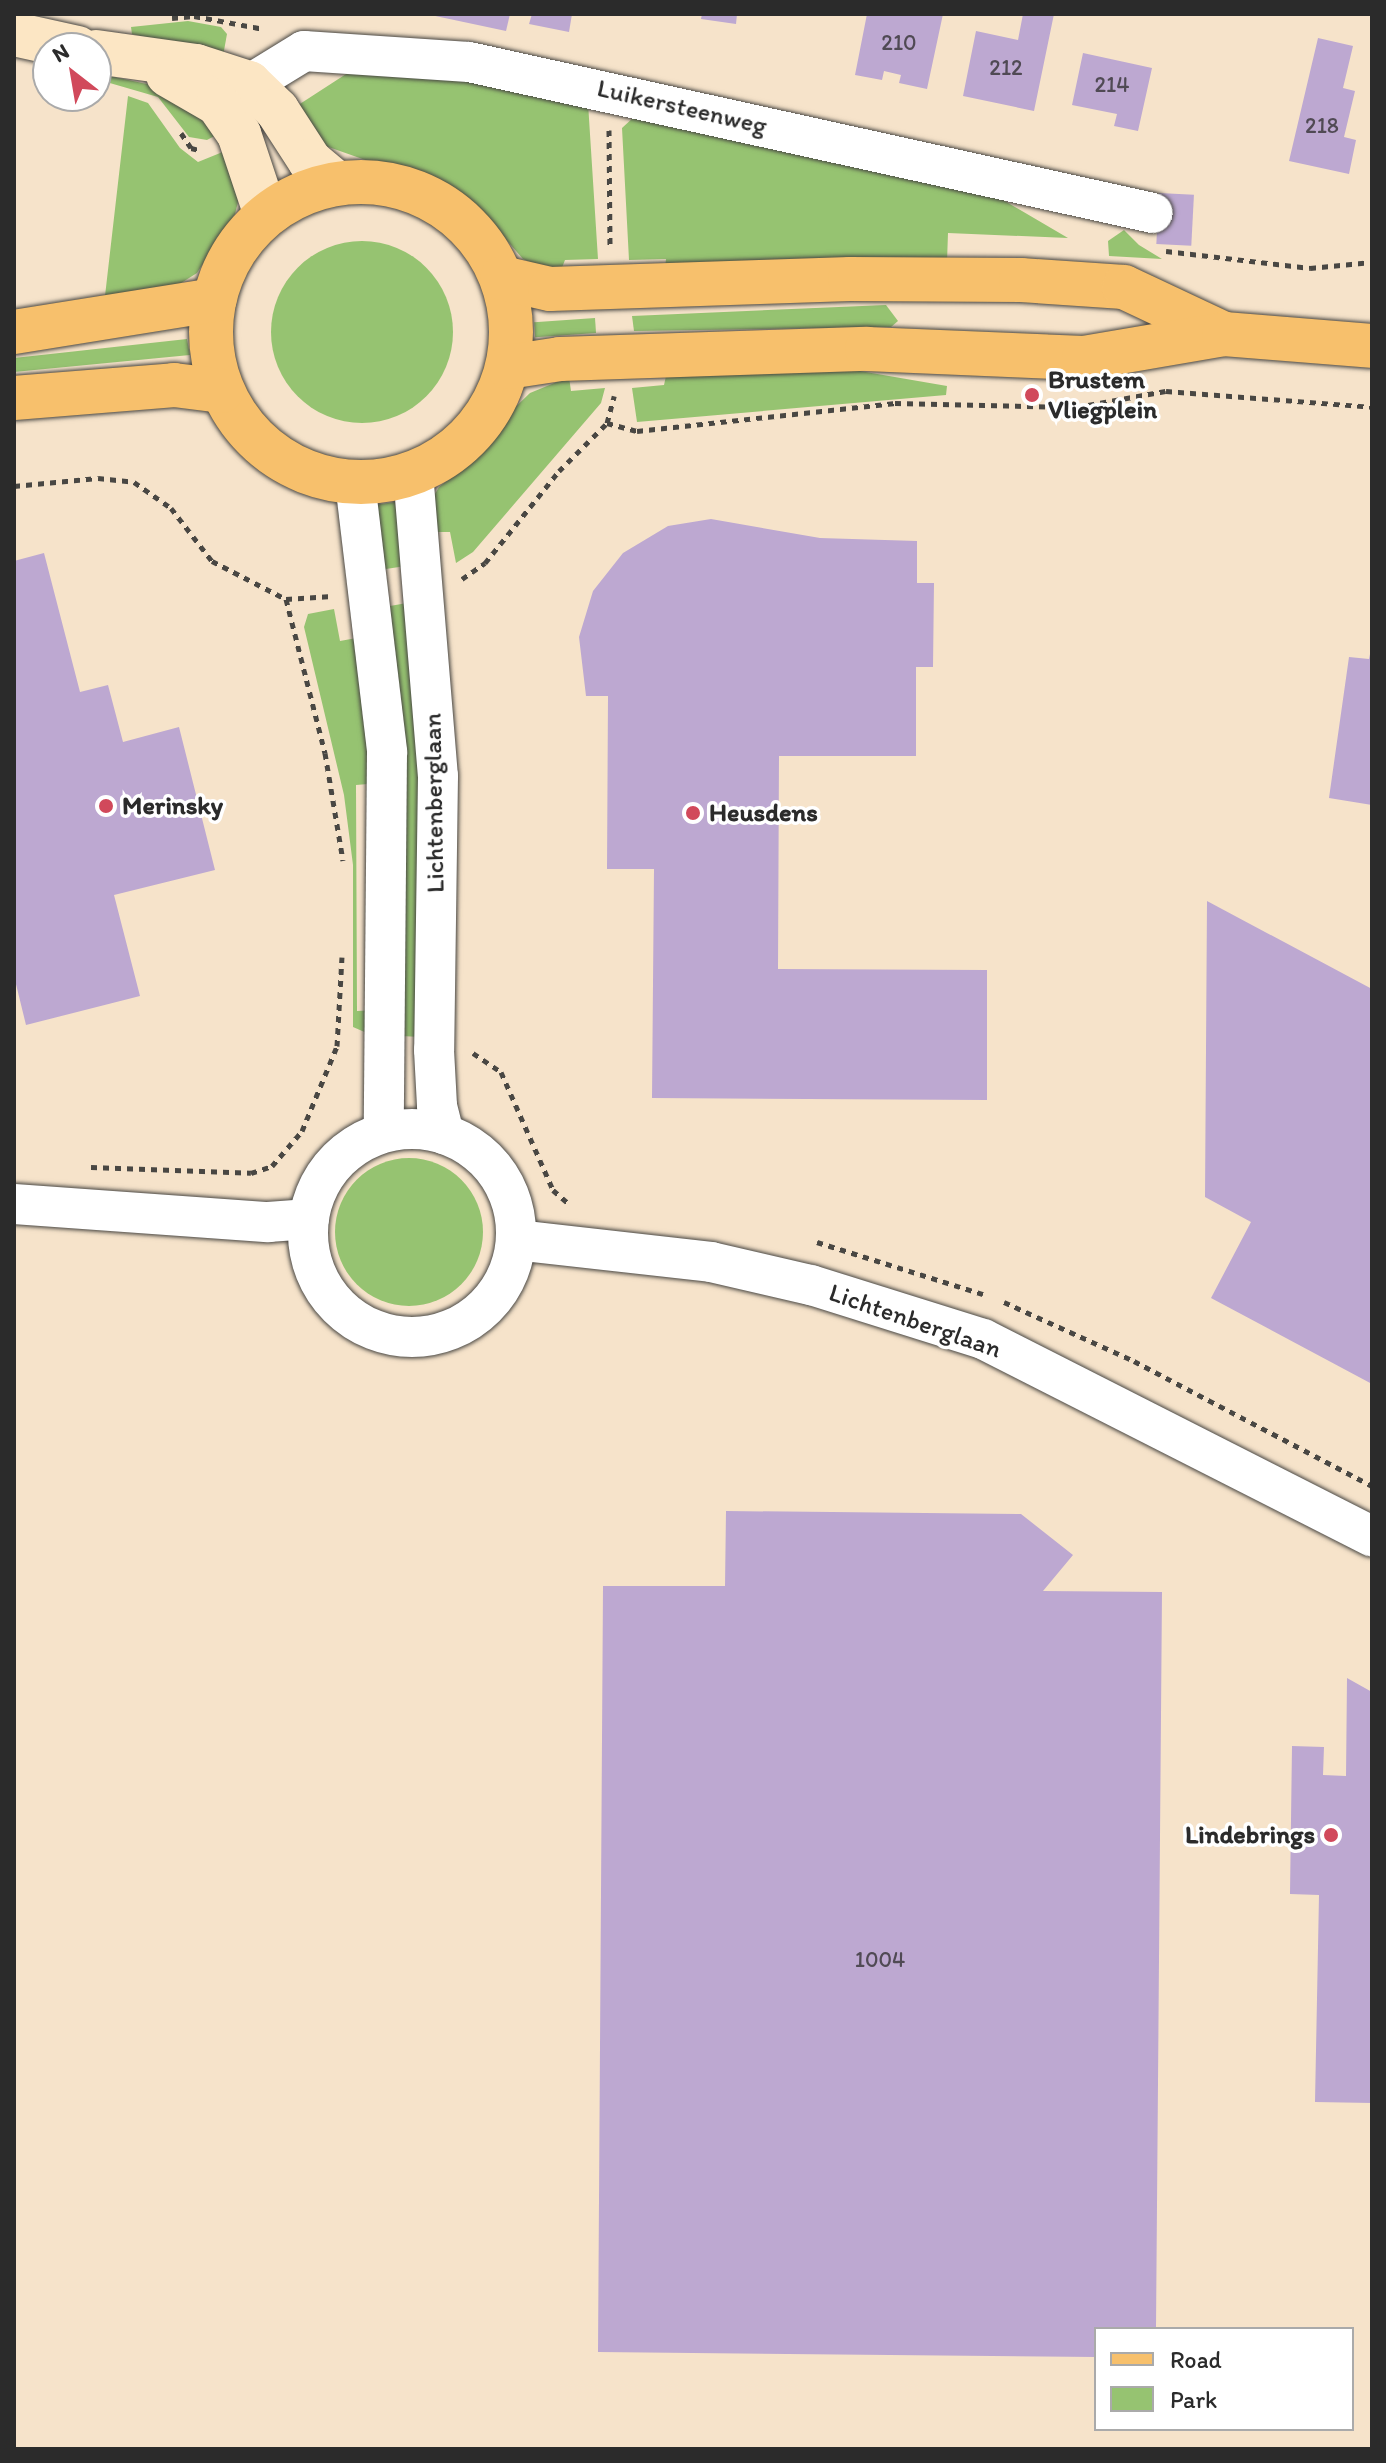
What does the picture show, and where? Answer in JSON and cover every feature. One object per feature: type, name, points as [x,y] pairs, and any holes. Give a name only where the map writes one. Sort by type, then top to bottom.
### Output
[{"type":"main road","points":[[112,55],[196,66],[234,93],[277,110],[310,161],[336,183]]},
{"type":"main road","points":[[234,93],[239,134],[264,195],[266,215]]},
{"type":"main road","points":[[378,182],[418,192],[453,212],[482,242],[502,278],[512,337],[508,367],[494,401],[473,432],[446,455],[413,473],[355,482],[321,477],[271,452],[239,420],[222,391],[210,330],[214,300],[224,268],[266,215],[288,200],[336,183],[378,182]]},
{"type":"main road","points":[[502,278],[550,289],[850,279],[1021,280],[1124,287],[1224,334]]},
{"type":"main road","points":[[14,332],[214,300]]},
{"type":"main road","points":[[508,367],[560,359],[867,349],[1084,358],[1224,334],[1372,346]]},
{"type":"main road","points":[[14,398],[174,385],[222,391]]},
{"type":"street","name":"Luikersteenweg","points":[[234,93],[304,51],[469,62],[608,89],[1135,210]]},
{"type":"street","name":"Lichtenberglaan","points":[[413,473],[438,776],[434,1050],[444,1134]]},
{"type":"street","name":"Lichtenberglaan","points":[[355,482],[387,752],[384,1132]]},
{"type":"street","points":[[409,1127],[444,1134],[480,1154],[495,1170],[509,1195],[516,1240],[508,1273],[491,1301],[466,1322],[436,1335],[403,1337],[369,1329],[326,1293],[313,1267],[309,1219],[315,1195],[330,1168],[348,1151],[384,1132],[409,1127]]},
{"type":"street","points":[[14,1204],[268,1222],[309,1219]]},
{"type":"street","name":"Lichtenberglaan","points":[[516,1240],[711,1262],[811,1285],[983,1339],[1372,1536]]},
{"type":"path","points":[[608,89],[610,257]]},
{"type":"path","points":[[1135,210],[1136,234],[1156,248],[1181,255],[1310,268],[1372,262]]},
{"type":"path","points":[[607,423],[637,431],[910,403],[1077,407],[1166,391],[1372,407]]},
{"type":"path","points":[[460,580],[485,563],[559,471],[607,423],[616,392]]},
{"type":"path","points":[[14,486],[98,478],[134,482],[171,508],[212,561],[286,599],[332,595]]},
{"type":"path","points":[[286,599],[338,814],[344,871]]},
{"type":"path","points":[[74,1167],[251,1173],[272,1166],[302,1131],[337,1046],[343,943]]},
{"type":"green space","points":[[188,21],[221,27],[227,34],[223,56],[132,34],[131,27]]},
{"type":"green space","points":[[360,65],[448,71],[588,103],[598,259],[565,260],[559,275],[523,259],[483,213],[456,192],[320,144],[289,111]]},
{"type":"green space","points":[[112,76],[156,86],[222,132],[207,140],[189,137],[158,97],[112,84]]},
{"type":"green space","points":[[128,96],[148,103],[180,148],[198,162],[230,149],[240,194],[235,214],[197,273],[170,290],[105,296]]},
{"type":"green space","points":[[634,117],[1003,200],[1068,238],[948,233],[947,262],[665,268],[666,259],[629,260],[622,128]]},
{"type":"green space","points":[[1124,230],[1139,245],[1162,259],[1109,256],[1108,241]]},
{"type":"green space","points":[[362,241],[397,248],[426,268],[446,297],[453,332],[446,367],[426,396],[397,416],[362,423],[327,416],[298,396],[278,367],[271,332],[278,297],[298,268],[327,248]]},
{"type":"green space","points":[[886,305],[898,321],[891,327],[634,331],[632,316]]},
{"type":"green space","points":[[595,318],[596,333],[535,337],[534,322]]},
{"type":"green space","points":[[187,339],[190,355],[14,372],[14,358]]},
{"type":"green space","points":[[854,370],[947,386],[946,395],[637,422],[632,388],[664,385],[666,376]]},
{"type":"green space","points":[[569,377],[571,391],[605,388],[601,403],[473,552],[456,563],[450,532],[425,532],[428,506],[439,487],[478,457],[504,418],[530,393]]},
{"type":"green space","points":[[395,502],[404,566],[384,569],[375,505]]},
{"type":"green space","points":[[407,603],[419,707],[421,1037],[401,1036],[399,699],[390,606]]},
{"type":"green space","points":[[334,609],[340,641],[362,637],[380,783],[356,785],[357,1011],[378,1010],[376,1037],[353,1027],[353,865],[344,795],[304,627],[308,614]]},
{"type":"green space","points":[[409,1158],[437,1164],[461,1180],[477,1204],[483,1232],[477,1260],[461,1284],[437,1300],[409,1306],[381,1300],[357,1284],[341,1260],[335,1232],[341,1204],[357,1180],[381,1164]]},
{"type":"building","points":[[426,14],[510,14],[506,31]]},
{"type":"building","points":[[532,14],[572,14],[569,32],[529,24]]},
{"type":"building","points":[[702,14],[737,14],[736,24],[701,19]]},
{"type":"building","points":[[867,14],[943,14],[927,89],[899,83],[901,75],[884,71],[882,80],[855,75]]},
{"type":"building","points":[[1023,14],[1054,14],[1034,111],[963,96],[976,31],[1018,40]]},
{"type":"building","points":[[1318,38],[1353,46],[1343,88],[1355,91],[1344,137],[1356,140],[1349,174],[1289,161]]},
{"type":"building","points":[[1083,53],[1152,68],[1138,131],[1114,126],[1117,114],[1072,105]]},
{"type":"building","points":[[1159,193],[1194,195],[1191,246],[1156,244]]},
{"type":"building","name":"Heusdens","points":[[711,519],[820,538],[917,541],[917,583],[934,583],[933,667],[916,667],[916,756],[779,756],[778,969],[987,970],[987,1100],[652,1098],[654,869],[607,869],[608,696],[586,696],[579,637],[593,591],[623,553],[668,526]]},
{"type":"building","name":"Merinsky","points":[[44,553],[80,692],[108,685],[123,742],[179,727],[215,870],[114,895],[140,996],[26,1025],[14,976],[14,561]]},
{"type":"building","points":[[1370,654],[1372,805],[1329,798],[1349,657],[1369,659]]},
{"type":"building","points":[[1207,901],[1372,989],[1372,1384],[1211,1298],[1251,1222],[1205,1197]]},
{"type":"building","points":[[726,1511],[1021,1514],[1073,1555],[1043,1591],[1162,1592],[1156,2327],[1094,2327],[1094,2357],[598,2352],[603,1586],[725,1586]]},
{"type":"building","name":"Lindebrings","points":[[1347,1678],[1372,1692],[1372,2103],[1315,2102],[1319,1895],[1290,1894],[1292,1746],[1324,1747],[1323,1775],[1346,1776]]},
{"type":"place","name":"Brustem Vliegplein","points":[[1032,395]]},
{"type":"place","name":"Merinsky","points":[[106,806]]},
{"type":"place","name":"Heusdens","points":[[693,813]]},
{"type":"place","name":"Lindebrings","points":[[1331,1835]]}]
